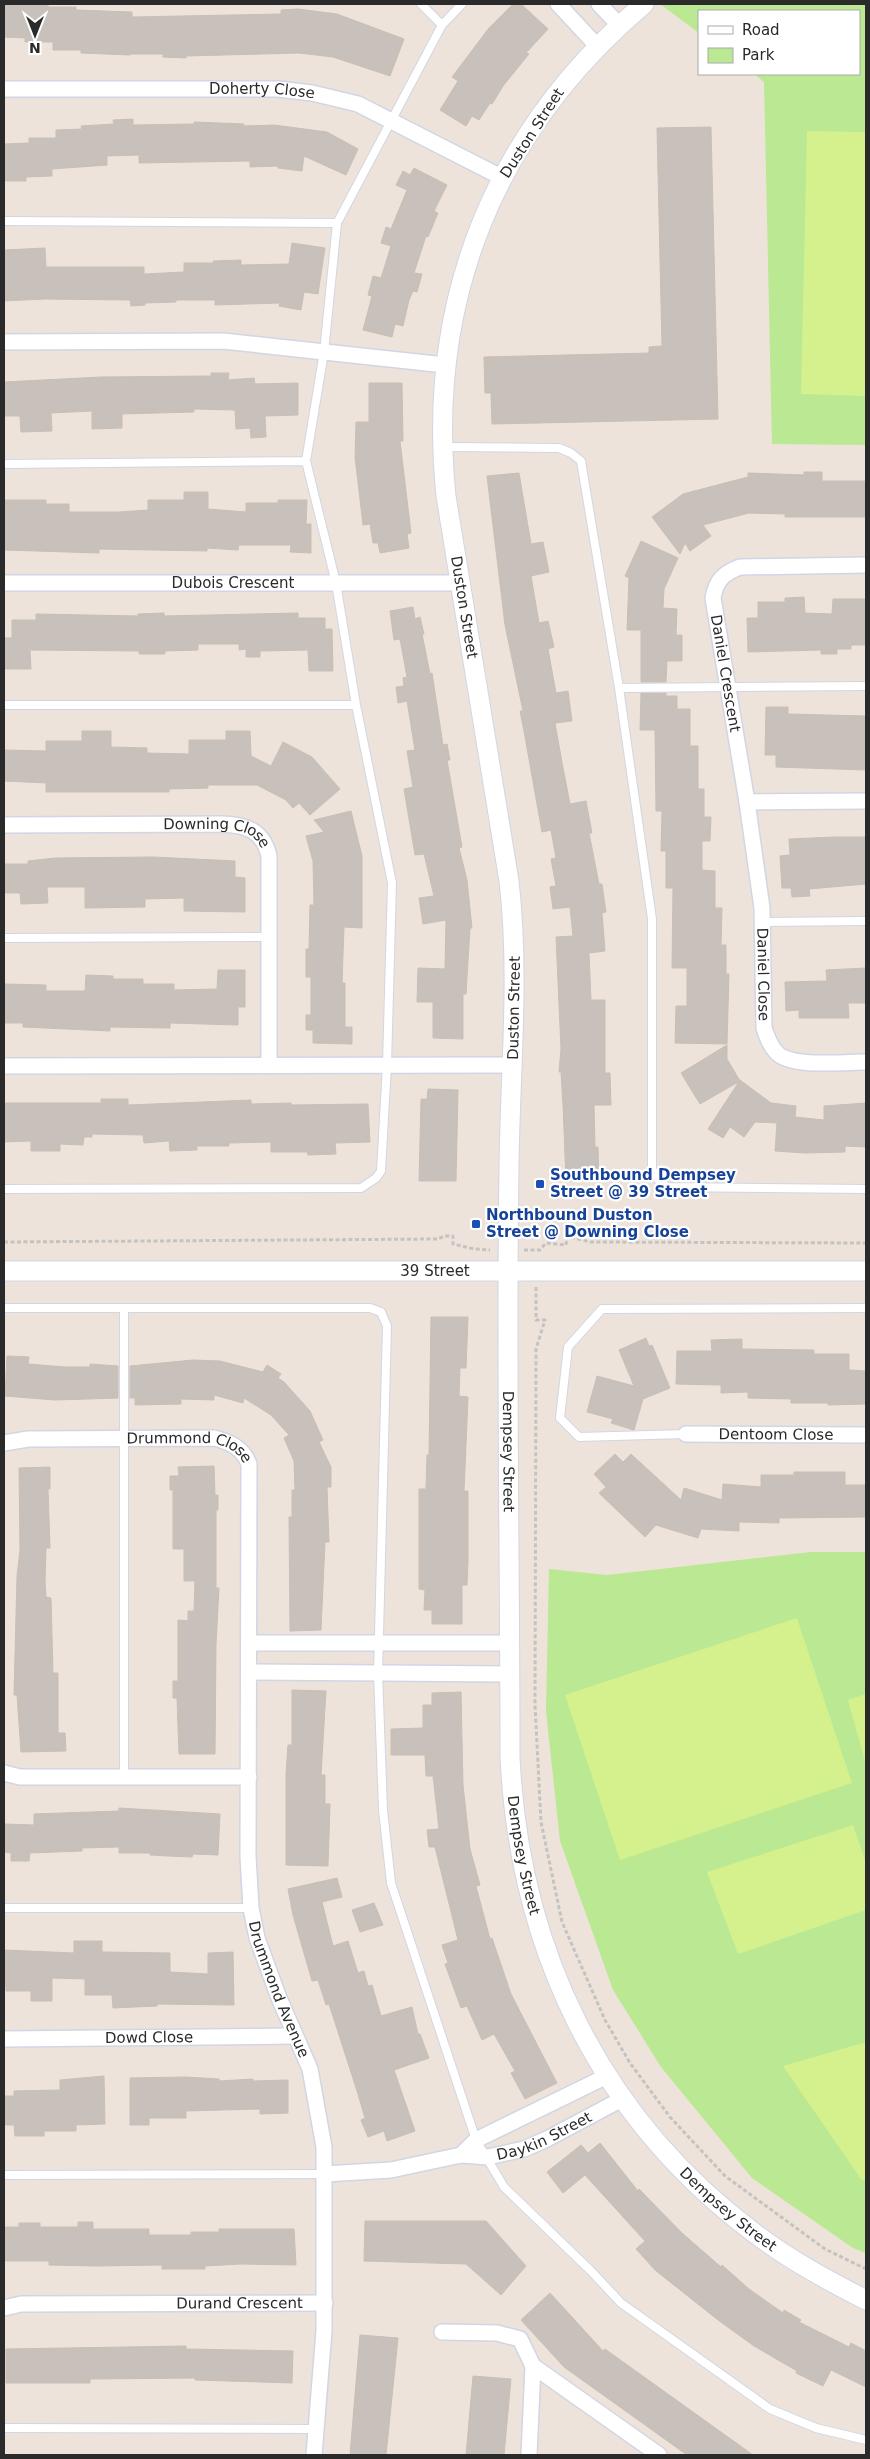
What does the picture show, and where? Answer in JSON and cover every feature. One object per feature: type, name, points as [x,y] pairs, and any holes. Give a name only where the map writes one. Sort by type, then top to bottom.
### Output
[{"type":"street","points":[[558,4],[598,46]]},
{"type":"street","points":[[599,4],[619,25]]},
{"type":"street","name":"Duston Street","points":[[509,1270],[509,1165],[514,1065],[514,923],[510,881],[446,496],[442,447],[445,365],[462,280],[479,229],[501,177],[544,110],[598,46],[644,4]]},
{"type":"street","name":"Doherty Close","points":[[4,89],[278,89],[312,93],[342,99],[390,120],[501,177]]},
{"type":"street","points":[[4,342],[204,340],[445,365]]},
{"type":"street","name":"Daniel Crescent","points":[[747,802],[726,686],[713,598],[718,581],[723,575],[740,567],[751,565],[866,565]]},
{"type":"street","name":"Dubois Crescent","points":[[4,583],[461,582]]},
{"type":"street","points":[[747,802],[866,801]]},
{"type":"street","name":"Daniel Close","points":[[747,802],[763,922],[764,1028],[772,1046],[778,1054],[796,1061],[866,1062]]},
{"type":"street","name":"Downing Close","points":[[4,825],[222,824],[236,825],[247,829],[263,840],[268,856],[269,1064]]},
{"type":"street","points":[[4,1066],[514,1065]]},
{"type":"street","name":"Dempsey Street","points":[[509,1270],[512,1803],[526,1882],[552,1970],[566,2002],[607,2076],[622,2099],[674,2161],[752,2232],[818,2275],[866,2300]]},
{"type":"street","name":"39 Street","points":[[4,1271],[866,1271]]},
{"type":"street","name":"Dentoom Close","points":[[686,1434],[866,1435]]},
{"type":"street","name":"Drummond Close","points":[[4,1443],[28,1439],[214,1438],[228,1442],[246,1455],[251,1474],[250,1643]]},
{"type":"street","points":[[250,1643],[510,1643]]},
{"type":"street","name":"Drummond Avenue","points":[[250,1643],[248,1856],[251,1908],[266,1965],[310,2069],[315,2094],[324,2147],[325,2303]]},
{"type":"street","points":[[249,1672],[510,1674]]},
{"type":"street","points":[[4,1773],[20,1777],[249,1777]]},
{"type":"street","name":"Dowd Close","points":[[4,2040],[295,2036]]},
{"type":"street","name":"Daykin Street","points":[[461,2154],[476,2140],[607,2076]]},
{"type":"street","name":"Daykin Street","points":[[325,2174],[391,2170],[461,2154],[488,2157],[524,2149],[547,2139],[622,2099]]},
{"type":"street","name":"Durand Crescent","points":[[4,2308],[21,2304],[325,2303],[323,2354],[314,2455]]},
{"type":"street","points":[[442,2332],[472,2331],[508,2335],[520,2339],[533,2366],[529,2455]]},
{"type":"street","points":[[533,2366],[659,2455]]},
{"type":"lane","points":[[421,4],[442,25]]},
{"type":"lane","points":[[4,1189],[361,1188],[376,1178],[384,1162],[392,883],[356,704],[336,583],[306,461],[324,352],[337,223],[442,25],[462,4]]},
{"type":"lane","points":[[4,221],[337,223]]},
{"type":"lane","points":[[442,447],[559,448],[571,453],[581,461],[618,688],[652,919],[652,1170],[667,1187],[866,1188]]},
{"type":"lane","points":[[4,464],[306,461]]},
{"type":"lane","points":[[618,688],[866,686]]},
{"type":"lane","points":[[4,705],[356,704]]},
{"type":"lane","points":[[763,922],[866,921]]},
{"type":"lane","points":[[4,938],[268,937]]},
{"type":"lane","points":[[4,1308],[370,1308],[381,1312],[387,1326],[378,1673],[384,1819],[391,1883],[476,2140],[504,2186],[621,2303],[770,2409],[816,2428],[866,2440]]},
{"type":"lane","points":[[686,1434],[579,1437],[560,1418],[568,1347],[602,1309],[866,1308]]},
{"type":"lane","points":[[124,1309],[124,1777]]},
{"type":"lane","points":[[4,1908],[251,1908]]},
{"type":"lane","points":[[4,2175],[325,2174]]},
{"type":"lane","points":[[4,2428],[316,2429]]},
{"type":"path","points":[[4,1242],[438,1239],[444,1236],[453,1236],[453,1244],[474,1250]]},
{"type":"path","points":[[543,1246],[546,1243],[566,1245],[568,1236],[590,1242],[866,1243]]},
{"type":"path","points":[[536,1294],[536,1320],[545,1320],[536,1349],[536,1705],[541,1822],[562,1922],[606,2020],[630,2063],[670,2117],[725,2176],[825,2249],[866,2268]]},
{"type":"green space","points":[[660,4],[866,4],[866,445],[772,444],[764,82],[755,75],[860,75],[860,10],[698,10],[698,32]]},
{"type":"green space","points":[[807,131],[866,132],[866,396],[801,394]]},
{"type":"green space","points":[[811,1552],[866,1552],[866,2253],[853,2248],[752,2178],[661,2067],[613,1990],[560,1841],[546,1711],[549,1569],[607,1575]]},
{"type":"green space","points":[[797,1618],[852,1783],[620,1860],[565,1695]]},
{"type":"green space","points":[[866,1694],[866,1765],[848,1700]]},
{"type":"green space","points":[[853,1825],[866,1863],[866,1910],[738,1954],[707,1872]]},
{"type":"green space","points":[[866,2042],[866,2181],[861,2179],[783,2066]]},
{"type":"building","points":[[4,4],[48,4],[48,7],[76,7],[76,10],[132,12],[132,17],[281,14],[281,10],[298,9],[337,14],[404,39],[390,76],[333,57],[299,53],[186,56],[186,58],[163,57],[163,54],[81,53],[81,50],[53,50],[53,42],[25,42],[25,38],[4,37]]},
{"type":"building","points":[[513,4],[521,4],[548,29],[526,53],[529,54],[479,120],[472,116],[466,126],[440,110],[458,81],[452,77],[489,28]]},
{"type":"building","points":[[133,119],[133,125],[194,124],[194,122],[244,124],[244,126],[274,125],[327,132],[358,149],[346,175],[304,156],[302,171],[278,168],[278,166],[250,167],[250,161],[139,163],[139,155],[107,156],[107,165],[52,169],[52,176],[26,177],[26,181],[4,181],[4,144],[29,143],[29,138],[56,138],[56,130],[82,129],[81,126],[114,124],[113,120]]},
{"type":"building","points":[[711,127],[718,419],[492,424],[491,393],[485,393],[484,357],[649,353],[649,347],[662,346],[657,128]]},
{"type":"building","points":[[414,168],[447,185],[434,211],[438,213],[428,237],[426,236],[414,273],[422,274],[417,292],[413,291],[409,300],[403,326],[395,324],[392,337],[363,330],[372,296],[368,295],[373,276],[381,278],[391,246],[381,243],[386,227],[391,229],[407,190],[396,185],[403,171],[410,175]]},
{"type":"building","points":[[292,243],[325,248],[318,294],[304,292],[301,310],[279,306],[280,303],[215,305],[215,300],[176,300],[176,302],[145,303],[145,305],[131,306],[130,300],[45,299],[4,301],[4,250],[45,248],[46,267],[144,267],[144,274],[184,272],[184,263],[214,263],[213,261],[241,260],[241,265],[289,264]]},
{"type":"building","points":[[211,373],[229,373],[228,380],[254,378],[255,384],[298,383],[298,415],[265,416],[266,437],[251,438],[250,428],[236,429],[235,410],[194,409],[194,412],[122,414],[122,428],[92,429],[92,411],[51,413],[52,431],[21,432],[20,416],[4,416],[4,382],[101,377],[211,376]]},
{"type":"building","points":[[369,383],[402,383],[403,441],[400,441],[411,533],[407,534],[409,548],[380,553],[378,543],[373,543],[370,524],[363,525],[355,457],[356,422],[369,422]]},
{"type":"building","points":[[804,472],[822,472],[822,481],[865,481],[865,517],[785,517],[785,514],[749,513],[703,525],[711,536],[690,551],[685,543],[680,554],[652,517],[683,494],[748,477],[748,473],[804,475]]},
{"type":"building","points":[[519,473],[531,544],[543,542],[549,572],[531,576],[539,623],[548,621],[554,647],[548,649],[556,693],[568,691],[572,721],[555,723],[570,804],[586,801],[592,833],[589,833],[599,884],[602,884],[606,912],[602,913],[605,951],[589,953],[591,1000],[605,1000],[605,1073],[610,1073],[611,1105],[594,1105],[595,1147],[598,1147],[599,1180],[566,1181],[561,1072],[559,1072],[561,1049],[556,937],[573,936],[570,907],[553,909],[550,887],[556,886],[551,859],[556,858],[551,830],[542,832],[520,711],[523,711],[505,625],[487,476]]},
{"type":"building","points":[[184,492],[208,492],[208,509],[246,512],[246,503],[278,503],[278,500],[307,500],[306,524],[311,524],[311,553],[290,552],[291,545],[239,545],[238,550],[207,548],[207,551],[99,549],[99,553],[4,550],[4,500],[46,500],[46,504],[69,504],[69,512],[119,512],[148,510],[148,500],[184,500]]},
{"type":"building","points":[[641,541],[678,558],[664,589],[663,608],[677,609],[676,635],[682,635],[682,661],[667,661],[666,682],[641,682],[641,630],[627,630],[629,578],[625,576]]},
{"type":"building","points":[[804,597],[805,613],[832,614],[833,599],[866,599],[866,645],[851,645],[851,649],[837,649],[837,654],[821,654],[821,650],[748,652],[747,618],[758,618],[758,602],[785,602],[785,598]]},
{"type":"building","points":[[413,607],[415,619],[420,617],[430,674],[432,673],[443,745],[447,744],[450,760],[447,760],[462,847],[459,848],[467,880],[472,928],[470,928],[466,994],[463,994],[463,1039],[433,1038],[433,1002],[417,1002],[418,968],[445,969],[446,920],[423,924],[419,898],[434,896],[424,854],[415,855],[404,789],[413,787],[407,751],[415,750],[407,701],[398,703],[396,687],[404,686],[403,678],[407,677],[400,639],[394,640],[390,611]]},
{"type":"building","points":[[164,613],[164,616],[298,613],[298,618],[325,618],[325,629],[332,629],[333,671],[309,671],[308,650],[260,651],[260,657],[246,657],[246,649],[239,650],[239,644],[198,644],[198,650],[165,651],[165,654],[139,654],[139,651],[30,650],[31,669],[4,669],[4,638],[12,638],[12,620],[36,620],[36,614],[138,616],[138,614]]},
{"type":"building","points":[[641,693],[666,693],[666,696],[677,696],[677,709],[690,709],[690,746],[698,746],[698,789],[704,789],[704,817],[711,817],[710,841],[702,841],[702,870],[715,871],[715,908],[722,908],[721,945],[726,945],[726,974],[729,974],[727,1044],[675,1043],[676,1006],[687,1006],[687,968],[672,968],[673,888],[666,888],[666,851],[661,851],[662,811],[656,811],[655,730],[640,730]]},
{"type":"building","points":[[766,707],[788,707],[788,714],[866,716],[866,770],[776,767],[776,755],[765,755]]},
{"type":"building","points":[[82,731],[111,731],[111,747],[147,748],[147,753],[189,754],[189,740],[226,740],[226,731],[250,731],[251,756],[271,766],[283,742],[312,757],[340,789],[310,815],[299,803],[293,808],[286,800],[257,785],[208,785],[208,788],[169,789],[169,792],[46,792],[46,783],[4,781],[4,750],[46,751],[46,741],[82,741]]},
{"type":"building","points":[[351,811],[362,856],[362,928],[344,927],[342,983],[345,983],[345,1027],[352,1027],[352,1044],[313,1043],[313,1030],[306,1030],[306,1015],[311,1015],[311,977],[306,977],[306,949],[309,949],[310,905],[314,905],[313,861],[306,836],[324,832],[314,820]]},
{"type":"building","points":[[866,837],[866,884],[809,889],[810,896],[792,897],[791,888],[782,888],[780,856],[790,855],[789,839]]},
{"type":"building","points":[[153,857],[235,861],[235,877],[245,878],[245,912],[184,911],[184,898],[145,899],[145,907],[85,908],[85,887],[47,887],[48,903],[21,904],[20,893],[4,893],[4,864],[28,864],[28,861],[55,858]]},
{"type":"building","points":[[866,968],[866,1003],[848,1003],[849,1018],[799,1018],[799,1010],[786,1011],[785,982],[827,981],[826,970]]},
{"type":"building","points":[[218,970],[245,970],[245,1007],[238,1007],[238,1025],[170,1023],[170,1028],[110,1027],[110,1031],[23,1027],[23,1023],[4,1023],[4,984],[46,985],[46,991],[85,991],[86,975],[113,976],[113,979],[143,979],[143,984],[174,984],[174,990],[217,989]]},
{"type":"building","points":[[727,1045],[727,1059],[740,1081],[700,1104],[681,1073]]},
{"type":"building","points":[[740,1080],[771,1103],[796,1106],[795,1117],[824,1120],[824,1106],[866,1103],[866,1147],[845,1146],[845,1152],[805,1153],[775,1151],[777,1123],[755,1122],[744,1137],[730,1127],[723,1138],[708,1129]]},
{"type":"building","points":[[428,1089],[458,1090],[456,1181],[419,1181],[421,1099],[427,1099]]},
{"type":"building","points":[[101,1099],[128,1099],[128,1105],[251,1100],[251,1104],[368,1104],[370,1142],[335,1143],[336,1154],[308,1155],[307,1152],[271,1152],[271,1142],[229,1143],[229,1146],[197,1146],[197,1150],[170,1151],[169,1141],[144,1143],[143,1135],[92,1134],[92,1137],[84,1137],[83,1145],[60,1144],[60,1151],[31,1151],[31,1141],[4,1142],[4,1103],[101,1103]]},
{"type":"building","points":[[431,1317],[468,1317],[466,1368],[460,1368],[459,1396],[468,1397],[464,1491],[468,1491],[468,1562],[467,1585],[462,1585],[462,1624],[432,1624],[432,1610],[424,1610],[425,1590],[419,1589],[419,1489],[426,1489],[427,1455],[429,1455]]},
{"type":"building","points":[[646,1338],[649,1346],[652,1345],[670,1388],[643,1399],[634,1430],[611,1423],[613,1419],[587,1412],[597,1376],[634,1386],[619,1350]]},
{"type":"building","points":[[742,1339],[742,1349],[814,1350],[814,1354],[849,1354],[849,1370],[866,1371],[866,1404],[828,1405],[828,1403],[791,1403],[791,1399],[748,1398],[748,1392],[721,1393],[721,1385],[676,1384],[677,1351],[712,1351],[711,1340]]},
{"type":"building","points":[[7,1356],[29,1357],[28,1364],[65,1367],[90,1367],[90,1364],[118,1366],[118,1398],[55,1400],[5,1396]]},
{"type":"building","points":[[193,1360],[220,1361],[263,1372],[267,1365],[281,1374],[278,1378],[284,1382],[310,1411],[323,1440],[319,1442],[331,1467],[331,1487],[327,1487],[329,1542],[325,1542],[321,1630],[290,1631],[289,1517],[292,1517],[292,1490],[295,1490],[294,1461],[284,1438],[289,1435],[271,1415],[244,1398],[243,1403],[214,1395],[214,1400],[181,1399],[181,1404],[135,1405],[135,1398],[130,1398],[130,1366]]},
{"type":"building","points":[[615,1454],[623,1462],[631,1454],[681,1500],[684,1488],[722,1500],[723,1484],[761,1487],[761,1475],[794,1475],[794,1472],[845,1472],[845,1485],[866,1485],[866,1517],[779,1518],[779,1523],[739,1522],[739,1531],[701,1529],[698,1538],[656,1525],[645,1537],[599,1493],[606,1487],[594,1474]]},
{"type":"building","points":[[214,1466],[215,1495],[218,1495],[218,1510],[216,1510],[216,1588],[219,1588],[216,1644],[215,1754],[179,1754],[177,1698],[173,1698],[173,1681],[178,1681],[178,1620],[188,1621],[188,1611],[194,1611],[195,1581],[184,1581],[184,1549],[173,1549],[173,1490],[170,1490],[170,1476],[179,1476],[178,1467]]},
{"type":"building","points":[[50,1467],[50,1489],[48,1489],[50,1548],[46,1548],[45,1581],[46,1597],[51,1598],[53,1673],[58,1673],[58,1733],[65,1733],[66,1751],[21,1752],[17,1695],[14,1695],[17,1576],[20,1550],[19,1468]]},
{"type":"building","points":[[292,1690],[326,1691],[321,1775],[325,1775],[325,1804],[330,1804],[328,1866],[286,1865],[286,1774],[288,1745],[292,1745]]},
{"type":"building","points":[[461,1692],[463,1785],[470,1849],[480,1885],[476,1886],[490,1939],[492,1938],[511,1994],[557,2083],[525,2099],[511,2073],[515,2071],[494,2034],[482,2040],[467,2006],[461,2008],[445,1964],[448,1963],[442,1945],[458,1940],[435,1847],[429,1847],[427,1830],[439,1829],[433,1776],[426,1776],[425,1755],[391,1755],[391,1729],[423,1728],[423,1705],[432,1705],[432,1693]]},
{"type":"building","points":[[119,1808],[220,1814],[218,1855],[193,1854],[192,1857],[169,1856],[150,1855],[150,1853],[119,1853],[119,1847],[82,1848],[82,1851],[30,1853],[29,1861],[11,1861],[11,1853],[4,1852],[4,1824],[34,1825],[34,1814],[119,1811]]},
{"type":"building","points":[[337,1878],[342,1897],[322,1902],[333,1946],[348,1941],[358,1973],[364,1971],[368,1986],[372,1985],[381,2016],[412,2007],[418,2034],[420,2034],[429,2058],[394,2070],[415,2131],[387,2141],[384,2131],[368,2137],[361,2120],[365,2118],[358,2094],[329,2004],[326,2005],[318,1980],[312,1981],[293,1915],[288,1889]]},
{"type":"building","points":[[374,1903],[383,1925],[360,1932],[352,1910]]},
{"type":"building","points":[[74,1941],[102,1941],[102,1952],[170,1953],[170,1972],[208,1974],[208,1953],[233,1952],[234,2005],[158,2004],[157,2006],[113,2008],[112,1995],[85,1995],[85,1979],[52,1978],[52,2001],[31,2001],[31,1991],[6,1991],[4,1950],[74,1953]]},
{"type":"building","points":[[104,2076],[105,2124],[76,2125],[76,2131],[44,2131],[44,2136],[15,2136],[14,2125],[4,2125],[4,2096],[14,2096],[14,2091],[60,2090],[60,2080]]},
{"type":"building","points":[[185,2077],[219,2079],[219,2081],[253,2079],[253,2081],[288,2080],[288,2113],[260,2114],[260,2109],[186,2111],[186,2118],[149,2118],[149,2125],[130,2125],[130,2078]]},
{"type":"building","points":[[600,2143],[638,2191],[639,2189],[682,2233],[749,2289],[783,2313],[784,2310],[801,2320],[799,2322],[849,2347],[851,2343],[866,2351],[866,2387],[831,2370],[823,2386],[796,2373],[797,2371],[754,2346],[718,2320],[655,2270],[636,2249],[645,2241],[585,2175],[563,2193],[547,2172],[581,2145],[588,2153]]},
{"type":"building","points":[[365,2221],[486,2221],[526,2266],[501,2295],[466,2264],[364,2261]]},
{"type":"building","points":[[78,2222],[93,2222],[93,2229],[149,2229],[149,2235],[191,2235],[191,2232],[219,2232],[219,2229],[294,2229],[296,2265],[240,2264],[205,2266],[205,2269],[162,2269],[162,2265],[49,2265],[49,2261],[4,2261],[4,2227],[19,2227],[19,2223],[40,2223],[40,2227],[78,2227]]},
{"type":"building","points":[[550,2293],[603,2351],[605,2349],[753,2455],[687,2455],[564,2367],[521,2320]]},
{"type":"building","points":[[360,2335],[398,2338],[386,2455],[350,2455]]},
{"type":"building","points":[[186,2346],[186,2349],[293,2351],[292,2383],[195,2380],[195,2378],[90,2379],[90,2383],[6,2383],[6,2349]]},
{"type":"building","points":[[473,2376],[511,2379],[504,2455],[466,2455]]},
{"type":"place","name":"Southbound Dempsey Street @ 39 Street","points":[[540,1184]]},
{"type":"place","name":"Northbound Duston Street @ Downing Close","points":[[476,1224]]}]
